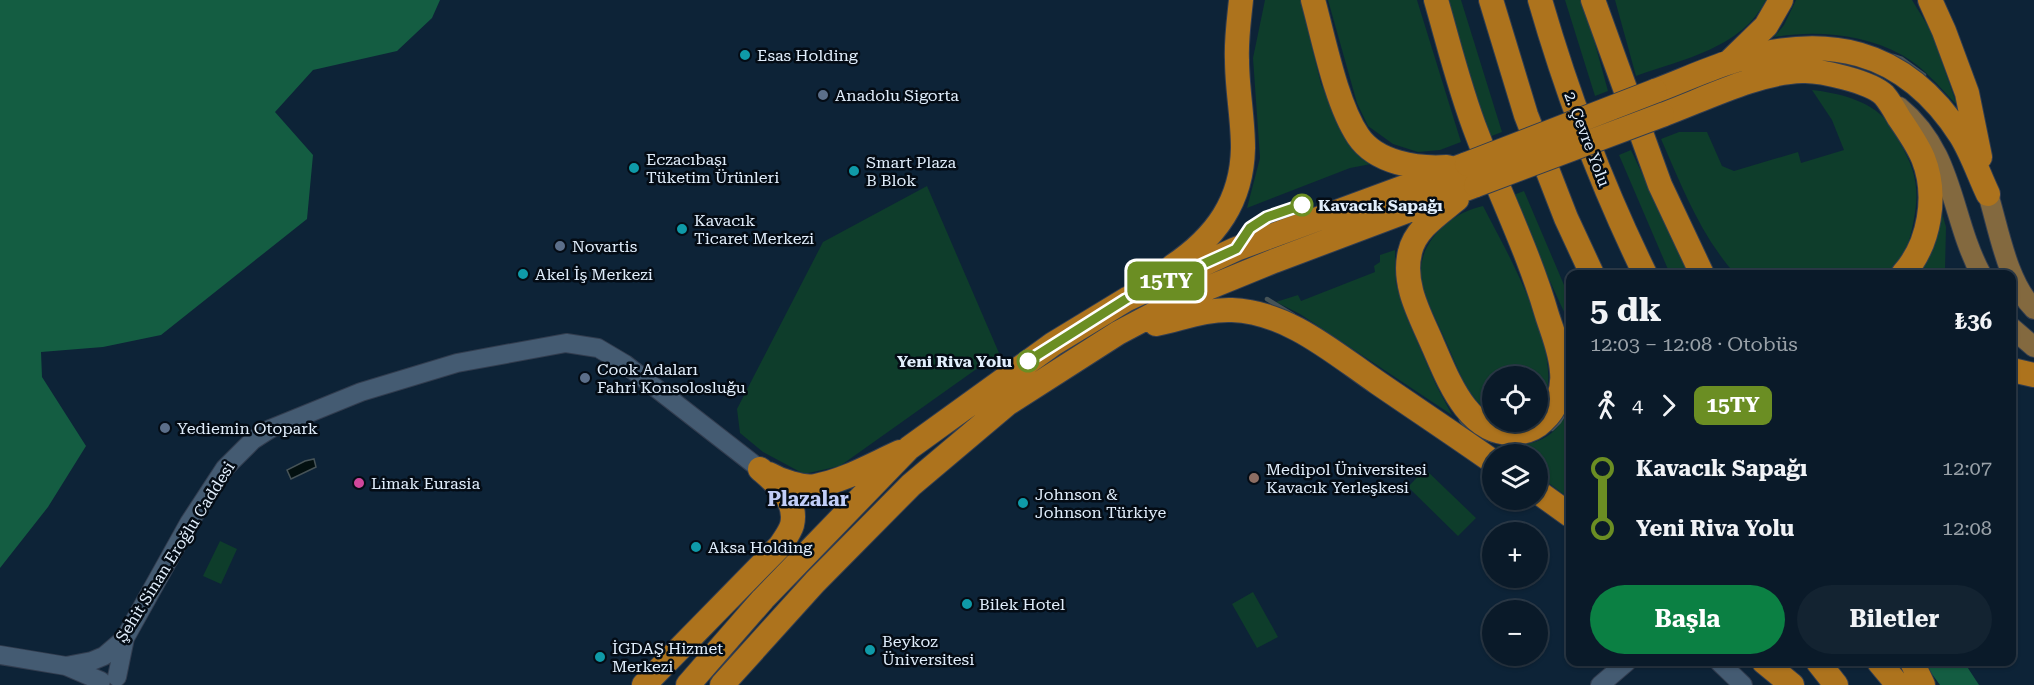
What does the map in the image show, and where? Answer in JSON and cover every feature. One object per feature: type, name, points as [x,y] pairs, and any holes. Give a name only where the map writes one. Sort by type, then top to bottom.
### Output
[{"type":"highway","points":[[1126,299],[1151,278],[1184,259],[1203,243],[1220,223],[1230,204],[1242,165],[1243,147],[1237,60],[1241,0]]},
{"type":"highway","points":[[1313,0],[1343,107],[1359,138],[1379,154],[1401,163],[1471,175]]},
{"type":"highway","points":[[1436,0],[1476,132],[1537,280],[1561,360],[1563,376],[1560,393],[1552,411],[1541,424],[1526,432],[1506,434],[1488,428],[1473,417],[1460,401],[1439,358],[1410,286],[1410,253],[1420,233],[1471,175]]},
{"type":"highway","points":[[1491,0],[1526,115],[1566,218],[1590,270]]},
{"type":"highway","name":"2. Çevre Yolu","points":[[1540,0],[1593,162],[1643,270]]},
{"type":"highway","points":[[1593,0],[1660,185],[1701,270]]},
{"type":"highway","points":[[1599,0],[1602,29]]},
{"type":"highway","points":[[1728,63],[1766,26],[1781,0]]},
{"type":"highway","points":[[1930,0],[1948,40],[1967,93],[1988,194]]},
{"type":"highway","points":[[722,685],[814,582],[911,485],[1001,409],[1118,333],[1186,297],[1471,175],[1655,91],[1728,63],[1800,48],[1841,49],[1875,59],[1902,73],[1929,94],[1962,137],[1988,194]]},
{"type":"highway","points":[[688,685],[764,599],[909,448],[1053,344],[1126,299],[1236,249],[1388,192],[1471,175],[1662,115],[1757,79],[1803,71],[1854,80],[1883,94],[1909,132],[1923,158],[1929,181],[1930,205],[1926,232],[1918,251],[1906,270]]},
{"type":"highway","points":[[1537,280],[1566,334]]},
{"type":"highway","points":[[1118,333],[1208,311],[1232,310],[1266,316],[1318,342],[1482,454]]},
{"type":"highway","points":[[2016,371],[2034,375]]},
{"type":"highway","points":[[760,468],[779,480],[813,486],[835,480],[909,448]]},
{"type":"highway","points":[[644,685],[780,546],[792,524],[791,502],[779,486],[760,468]]},
{"type":"highway","points":[[1548,499],[1566,512]]},
{"type":"highway","points":[[741,685],[868,528]]},
{"type":"highway","points":[[664,685],[694,653],[764,599]]},
{"type":"highway","points":[[1769,666],[1792,685]]},
{"type":"highway","points":[[1783,666],[1798,685]]},
{"type":"highway","points":[[1821,666],[1836,685]]},
{"type":"highway","points":[[1882,666],[1898,685]]},
{"type":"highway","points":[[1914,666],[1923,685]]},
{"type":"main road","points":[[1883,94],[1924,130],[1938,154],[1980,270]]},
{"type":"main road","points":[[1988,194],[2010,270]]},
{"type":"main road","points":[[2016,284],[2034,309]]},
{"type":"main road","points":[[2016,331],[2034,347]]},
{"type":"street","name":"Şehit Sinan Eroğlu Caddesi","points":[[0,655],[66,666],[98,658],[125,638],[189,523],[225,468],[253,440],[278,425],[361,392],[457,363],[556,344],[582,344],[598,348],[625,364],[760,468]]},
{"type":"street","points":[[110,682],[125,638]]},
{"type":"street","points":[[98,658],[110,682]]},
{"type":"street","points":[[66,666],[110,682]]},
{"type":"street","points":[[1600,685],[1622,666]]},
{"type":"street","points":[[1723,666],[1743,685]]},
{"type":"green space","points":[[0,0],[440,0],[432,18],[397,51],[313,70],[275,112],[313,155],[307,219],[161,335],[103,347],[41,352],[42,377],[86,446],[48,507],[0,568]]},
{"type":"green space","points":[[1265,0],[1301,0],[1321,84],[1350,145],[1371,164],[1350,168],[1247,208],[1260,158],[1253,58]]},
{"type":"green space","points":[[1328,0],[1417,0],[1461,142],[1440,150],[1418,152],[1393,144],[1368,126],[1357,103]]},
{"type":"green space","points":[[1447,0],[1461,0],[1502,132],[1489,137]]},
{"type":"green space","points":[[1565,0],[1583,0],[1608,91],[1595,96]]},
{"type":"green space","points":[[1615,0],[1766,0],[1742,30],[1727,41],[1710,50],[1636,76]]},
{"type":"green space","points":[[1796,0],[1912,0],[1931,31],[1957,105],[1917,65],[1902,55],[1872,42],[1823,34],[1774,37],[1784,25]]},
{"type":"green space","points":[[1812,90],[1852,99],[1880,114],[1887,121],[1910,163],[1916,184],[1915,216],[1904,253],[1898,264],[1893,270],[1732,270],[1702,226],[1661,139],[1679,132],[1707,132],[1722,166],[1734,171],[1798,152],[1801,163],[1844,150],[1832,120]]},
{"type":"green space","points":[[1631,150],[1687,270],[1668,270],[1619,155]]},
{"type":"green space","points":[[927,186],[999,353],[840,466],[804,474],[763,452],[740,433],[737,409],[823,242]]},
{"type":"green space","points":[[1524,191],[1566,290],[1566,316],[1511,196]]},
{"type":"green space","points":[[1483,206],[1520,279],[1533,308],[1548,366],[1482,366],[1482,406],[1460,375],[1421,281],[1421,267],[1429,243],[1447,223],[1470,210]]},
{"type":"green space","points":[[1940,206],[1946,227],[1945,270],[1918,270]]},
{"type":"green space","points":[[1395,250],[1396,284],[1407,318],[1436,385],[1452,415],[1300,314],[1276,302],[1298,295],[1301,301],[1375,272],[1374,266],[1380,262],[1380,255]]},
{"type":"green space","points":[[1566,414],[1566,496],[1548,482],[1548,444],[1526,444],[1542,439],[1558,426]]},
{"type":"green space","points":[[1425,469],[1476,518],[1458,536],[1408,487]]},
{"type":"green space","points":[[220,541],[237,549],[221,584],[203,576]]},
{"type":"green space","points":[[1253,592],[1278,637],[1257,648],[1232,604]]},
{"type":"green space","points":[[1926,666],[1967,666],[1979,685],[1940,685]]},
{"type":"shaded area","points":[[314,459],[316,467],[291,479],[287,470]]},
{"type":"waterway","points":[[1893,56],[1902,59],[1924,75]]},
{"type":"waterway","points":[[1267,299],[1293,315]]},
{"type":"waterway","points":[[1552,429],[1565,412]]},
{"type":"waterway","points":[[1461,420],[1473,434],[1493,441]]},
{"type":"bus line","name":"15TY","points":[[1028,361],[1126,299],[1236,249],[1252,225],[1267,217],[1302,205]]},
{"type":"place","name":"Esas Holding","points":[[745,55]]},
{"type":"place","name":"Anadolu Sigorta","points":[[823,95]]},
{"type":"place","name":"Eczacıbaşı Tüketim Ürünleri","points":[[634,168]]},
{"type":"place","name":"Smart Plaza B Blok","points":[[854,171]]},
{"type":"place","name":"Kavacık Sapağı","points":[[1302,205]]},
{"type":"place","name":"Kavacık Ticaret Merkezi","points":[[682,229]]},
{"type":"place","name":"Novartis","points":[[560,246]]},
{"type":"place","name":"Akel İş Merkezi","points":[[523,274]]},
{"type":"place","name":"Yeni Riva Yolu","points":[[1028,361]]},
{"type":"place","name":"Cook Adaları Fahri Konsolosluğu","points":[[585,378]]},
{"type":"place","name":"Yediemin Otopark","points":[[165,428]]},
{"type":"place","name":"Medipol Üniversitesi Kavacık Yerleşkesi","points":[[1254,478]]},
{"type":"place","name":"Limak Eurasia","points":[[359,483]]},
{"type":"place","name":"Johnson & Johnson Türkiye","points":[[1023,503]]},
{"type":"place","name":"Aksa Holding","points":[[696,547]]},
{"type":"place","name":"Bilek Hotel","points":[[967,604]]},
{"type":"place","name":"Beykoz Üniversitesi","points":[[870,650]]},
{"type":"place","name":"İGDAŞ Hizmet Merkezi","points":[[600,657]]},
{"type":"district","name":"Plazalar","points":[[808,499]]}]
